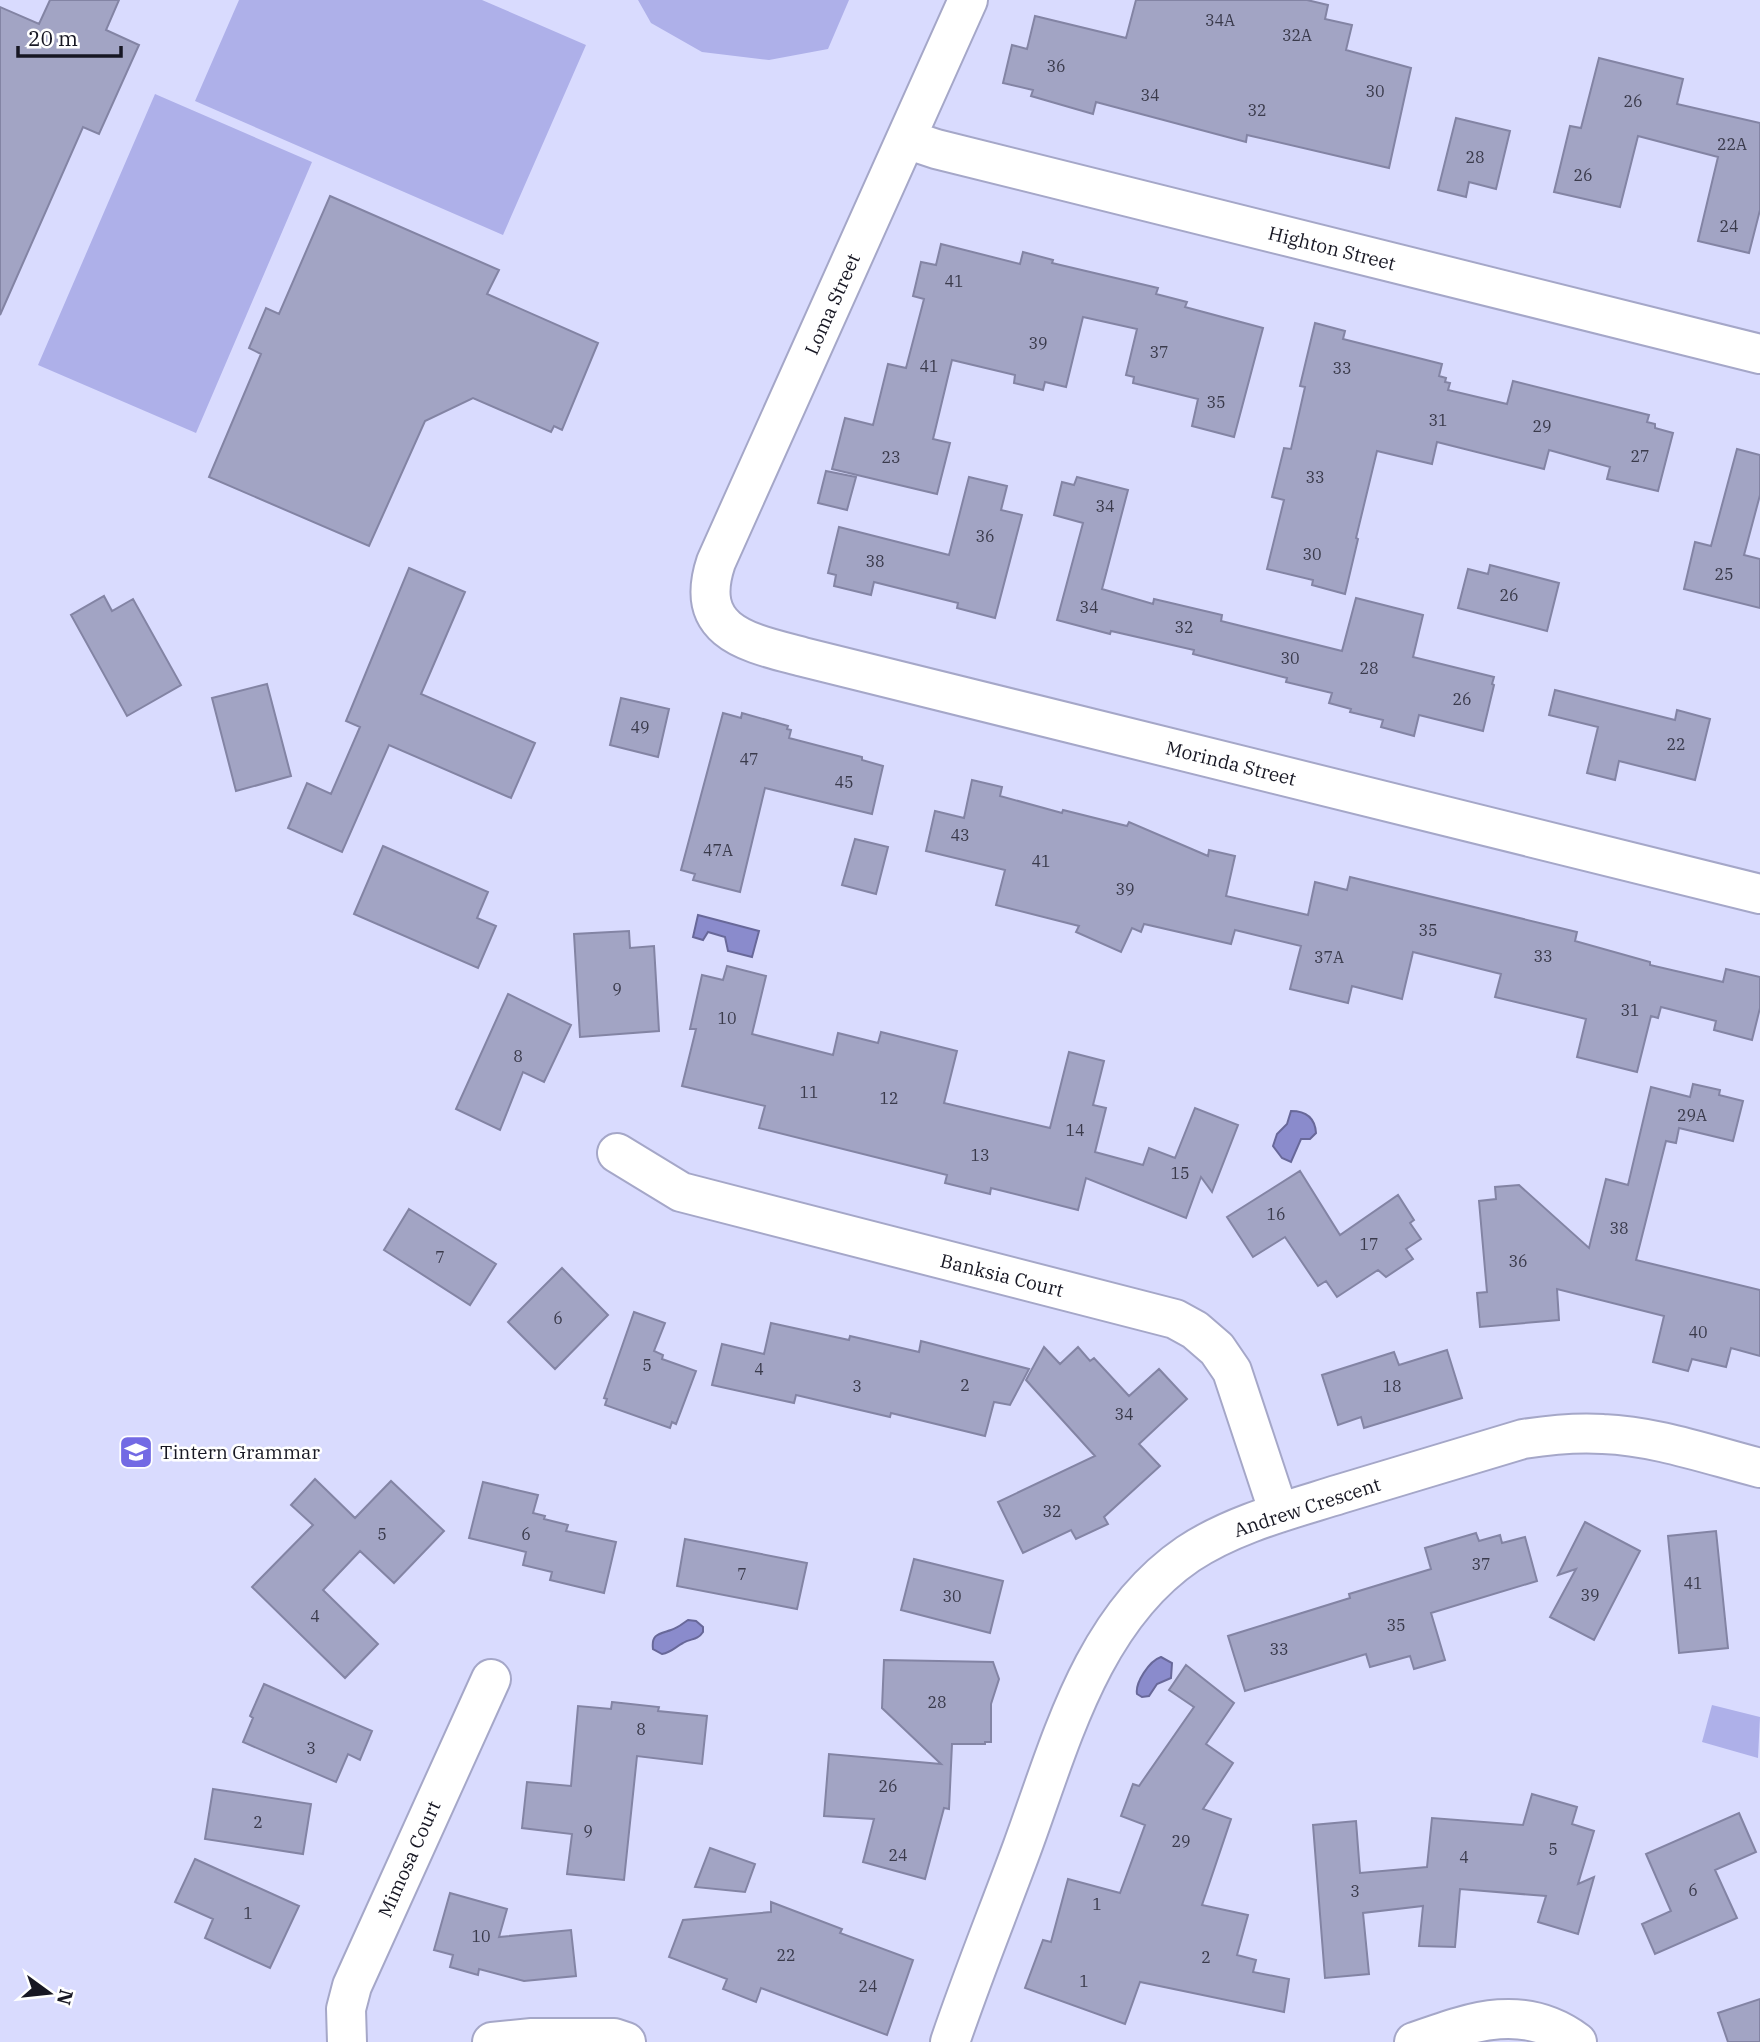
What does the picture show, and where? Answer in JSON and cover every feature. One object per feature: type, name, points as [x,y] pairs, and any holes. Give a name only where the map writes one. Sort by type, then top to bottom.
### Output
[{"type":"street","name":"Loma Street","points":[[714,610],[710,580],[716,562],[968,0]]},
{"type":"street","name":"Highton Street","points":[[906,139],[936,149],[1760,354]]},
{"type":"street","name":"Morinda Street","points":[[714,610],[726,628],[738,638],[752,643],[1760,894]]},
{"type":"street","name":"Banksia Court","points":[[617,1153],[681,1192],[1175,1320],[1195,1330],[1217,1349],[1232,1371],[1279,1513]]},
{"type":"street","name":"Andrew Crescent","points":[[950,2042],[1065,1731],[1101,1650],[1128,1612],[1158,1578],[1189,1554],[1225,1534],[1279,1513],[1523,1439],[1559,1434],[1604,1434],[1648,1440],[1760,1468]]},
{"type":"street","name":"Mimosa Court","points":[[347,2042],[345,2009],[352,1986],[491,1679]]},
{"type":"street","points":[[1414,2042],[1468,2023],[1503,2017],[1538,2023],[1568,2035],[1577,2042]]},
{"type":"street","points":[[492,2042],[532,2038],[614,2038],[625,2042]]},
{"type":"shaded area","points":[[239,0],[482,0],[586,45],[503,235],[195,101]]},
{"type":"shaded area","points":[[638,0],[849,0],[828,49],[769,60],[702,52],[651,23]]},
{"type":"shaded area","points":[[155,94],[312,162],[196,433],[38,365]]},
{"type":"shaded area","points":[[698,915],[759,931],[752,957],[728,951],[725,937],[708,932],[703,940],[693,937]]},
{"type":"shaded area","points":[[1291,1111],[1309,1116],[1316,1133],[1310,1139],[1301,1139],[1291,1162],[1282,1158],[1273,1146],[1277,1134],[1287,1124]]},
{"type":"shaded area","points":[[688,1620],[696,1621],[703,1627],[703,1632],[698,1637],[662,1654],[653,1649],[653,1640],[657,1635]]},
{"type":"shaded area","points":[[1161,1657],[1172,1663],[1171,1678],[1157,1684],[1149,1696],[1142,1697],[1137,1694],[1141,1679],[1152,1663]]},
{"type":"shaded area","points":[[1712,1705],[1760,1717],[1758,1758],[1702,1742]]},
{"type":"building","points":[[50,0],[119,0],[106,30],[139,45],[99,134],[83,127],[0,315],[0,7],[39,24]]},
{"type":"building","points":[[1136,0],[1307,0],[1328,5],[1325,19],[1352,25],[1346,50],[1411,68],[1389,168],[1247,135],[1246,142],[1096,102],[1093,114],[1031,96],[1033,90],[1003,83],[1012,45],[1027,49],[1035,16],[1126,38]]},
{"type":"building","points":[[1599,58],[1683,79],[1677,104],[1760,123],[1760,210],[1749,253],[1698,241],[1718,157],[1638,136],[1620,207],[1554,192],[1570,126],[1581,128]]},
{"type":"building","points":[[1456,118],[1510,131],[1496,189],[1469,182],[1466,197],[1438,190]]},
{"type":"building","points":[[330,196],[499,270],[487,294],[598,343],[562,430],[554,426],[551,432],[473,398],[425,421],[369,546],[209,477],[261,354],[249,348],[266,308],[279,314]]},
{"type":"building","points":[[941,244],[1020,264],[1023,252],[1053,260],[1052,263],[1158,288],[1156,294],[1187,302],[1185,307],[1263,328],[1234,437],[1192,426],[1198,399],[1133,383],[1134,377],[1126,375],[1137,329],[1083,317],[1066,387],[1045,382],[1043,390],[1014,383],[1015,375],[952,360],[933,439],[950,443],[937,494],[832,469],[845,418],[873,425],[888,364],[906,368],[924,299],[913,296],[921,262],[936,265]]},
{"type":"building","points":[[1315,323],[1345,331],[1343,339],[1442,364],[1439,376],[1450,383],[1448,390],[1507,404],[1513,381],[1649,415],[1647,422],[1655,424],[1655,428],[1673,433],[1658,491],[1607,479],[1610,467],[1549,450],[1544,469],[1437,442],[1432,464],[1377,451],[1345,594],[1312,585],[1313,580],[1267,569],[1284,500],[1272,497],[1284,448],[1291,449],[1305,387],[1300,386]]},
{"type":"building","points":[[1737,449],[1760,455],[1760,495],[1744,555],[1760,559],[1760,608],[1684,589],[1695,542],[1711,546]]},
{"type":"building","points":[[826,471],[856,477],[847,510],[818,503]]},
{"type":"building","points":[[969,477],[1007,486],[1001,510],[1022,515],[995,618],[957,608],[958,603],[874,582],[871,595],[834,586],[836,575],[828,573],[839,527],[949,555]]},
{"type":"building","points":[[1077,477],[1128,490],[1102,589],[1153,604],[1154,599],[1222,615],[1221,621],[1342,651],[1356,598],[1423,615],[1413,657],[1494,677],[1483,731],[1419,715],[1414,736],[1381,727],[1383,720],[1350,712],[1351,709],[1329,703],[1332,693],[1286,682],[1287,678],[1193,654],[1194,650],[1111,631],[1110,634],[1057,620],[1083,523],[1054,515],[1062,482],[1074,485]]},
{"type":"building","points":[[1490,565],[1559,583],[1547,631],[1458,608],[1468,569],[1488,574]]},
{"type":"building","points":[[409,568],[465,592],[421,694],[535,743],[511,798],[389,745],[342,852],[288,828],[307,783],[331,794],[360,727],[346,721]]},
{"type":"building","points":[[104,596],[112,611],[133,599],[181,685],[127,716],[71,615]]},
{"type":"building","points":[[267,684],[291,776],[236,791],[212,698]]},
{"type":"building","points":[[1555,690],[1675,720],[1677,710],[1710,719],[1695,780],[1619,761],[1615,780],[1587,773],[1598,727],[1549,715]]},
{"type":"building","points":[[621,698],[669,709],[658,757],[610,745]]},
{"type":"building","points":[[723,713],[741,718],[742,713],[788,726],[787,729],[791,730],[789,738],[862,757],[862,760],[883,766],[872,814],[765,788],[740,892],[693,880],[695,874],[681,870]]},
{"type":"building","points":[[972,780],[1002,787],[1000,796],[1062,813],[1063,810],[1127,826],[1129,822],[1208,856],[1209,850],[1235,856],[1226,896],[1308,915],[1315,882],[1347,890],[1350,877],[1577,932],[1575,941],[1650,962],[1650,965],[1723,982],[1726,969],[1760,977],[1760,1008],[1752,1040],[1714,1030],[1716,1021],[1661,1007],[1658,1018],[1651,1016],[1637,1072],[1577,1057],[1586,1019],[1495,997],[1501,974],[1413,952],[1402,999],[1352,986],[1348,1003],[1290,989],[1301,946],[1235,930],[1231,944],[1144,924],[1141,932],[1132,928],[1121,952],[1076,932],[1079,926],[996,905],[1005,870],[926,851],[935,811],[964,818]]},
{"type":"building","points":[[855,839],[888,847],[876,894],[842,885]]},
{"type":"building","points":[[383,846],[488,892],[477,918],[496,926],[478,968],[354,914]]},
{"type":"building","points":[[629,931],[630,948],[654,946],[659,1031],[580,1037],[574,934]]},
{"type":"building","points":[[727,966],[766,976],[752,1034],[833,1055],[838,1033],[878,1043],[881,1032],[957,1051],[944,1103],[1050,1128],[1069,1052],[1104,1061],[1093,1105],[1106,1108],[1095,1152],[1143,1165],[1149,1148],[1175,1158],[1195,1108],[1238,1125],[1212,1192],[1201,1177],[1186,1218],[1086,1178],[1078,1210],[991,1188],[990,1194],[945,1183],[947,1175],[759,1128],[765,1106],[682,1086],[696,1029],[690,1029],[702,975],[723,980]]},
{"type":"building","points":[[508,994],[571,1025],[544,1082],[523,1072],[500,1130],[456,1109]]},
{"type":"building","points":[[1693,1084],[1720,1090],[1719,1095],[1743,1101],[1733,1141],[1679,1128],[1676,1143],[1666,1141],[1636,1260],[1760,1290],[1760,1356],[1731,1348],[1726,1367],[1692,1359],[1688,1371],[1653,1362],[1664,1316],[1557,1289],[1559,1320],[1480,1327],[1477,1293],[1487,1292],[1479,1201],[1496,1199],[1495,1187],[1519,1185],[1589,1248],[1606,1179],[1628,1185],[1651,1087],[1690,1097]]},
{"type":"building","points":[[1300,1171],[1340,1235],[1398,1195],[1414,1220],[1410,1223],[1421,1239],[1406,1249],[1413,1259],[1386,1277],[1378,1270],[1337,1297],[1326,1281],[1318,1286],[1285,1237],[1253,1257],[1227,1217]]},
{"type":"building","points":[[409,1209],[496,1264],[470,1305],[384,1250]]},
{"type":"building","points":[[562,1268],[608,1315],[555,1369],[508,1322]]},
{"type":"building","points":[[634,1312],[665,1323],[654,1351],[663,1355],[662,1359],[696,1371],[676,1424],[672,1422],[670,1428],[605,1405],[607,1399],[604,1398]]},
{"type":"building","points":[[771,1323],[849,1340],[850,1336],[919,1352],[921,1341],[1029,1369],[1010,1405],[994,1402],[985,1436],[891,1413],[890,1417],[796,1395],[794,1403],[712,1385],[722,1344],[764,1354]]},
{"type":"building","points":[[1044,1347],[1060,1364],[1078,1347],[1090,1361],[1094,1358],[1129,1396],[1159,1369],[1187,1399],[1139,1444],[1160,1466],[1104,1517],[1108,1524],[1076,1539],[1071,1530],[1023,1553],[998,1502],[1095,1456],[1026,1380]]},
{"type":"building","points":[[1447,1350],[1462,1398],[1364,1428],[1361,1417],[1338,1425],[1322,1375],[1394,1352],[1399,1365]]},
{"type":"building","points":[[315,1479],[355,1518],[391,1481],[444,1531],[394,1583],[360,1551],[323,1590],[378,1644],[345,1678],[252,1587],[313,1525],[291,1505]]},
{"type":"building","points":[[483,1482],[538,1495],[533,1513],[545,1516],[544,1519],[568,1525],[566,1531],[616,1542],[604,1593],[550,1580],[552,1572],[523,1565],[526,1552],[469,1538]]},
{"type":"building","points":[[1585,1522],[1640,1551],[1594,1640],[1550,1617],[1576,1569],[1558,1575]]},
{"type":"building","points":[[1716,1531],[1728,1648],[1679,1653],[1668,1536]]},
{"type":"building","points":[[1476,1533],[1479,1541],[1500,1535],[1502,1543],[1525,1537],[1537,1581],[1431,1613],[1445,1660],[1414,1669],[1410,1656],[1370,1667],[1366,1654],[1245,1691],[1228,1636],[1350,1598],[1349,1594],[1431,1569],[1425,1548]]},
{"type":"building","points":[[685,1539],[807,1563],[797,1609],[677,1586]]},
{"type":"building","points":[[914,1559],[1003,1581],[990,1633],[901,1610]]},
{"type":"building","points":[[884,1660],[993,1662],[999,1679],[991,1704],[991,1742],[952,1744],[949,1809],[944,1808],[925,1879],[863,1862],[874,1819],[824,1816],[829,1754],[941,1764],[882,1708]]},
{"type":"building","points":[[1186,1665],[1234,1703],[1206,1744],[1233,1763],[1203,1809],[1231,1819],[1202,1905],[1248,1915],[1237,1955],[1256,1960],[1253,1972],[1289,1979],[1284,2012],[1140,1982],[1125,2024],[1025,1988],[1043,1940],[1051,1942],[1068,1879],[1120,1893],[1145,1825],[1121,1816],[1133,1784],[1139,1786],[1194,1707],[1169,1690]]},
{"type":"building","points":[[264,1684],[372,1731],[360,1760],[348,1754],[336,1782],[243,1742],[253,1718],[250,1716]]},
{"type":"building","points":[[612,1702],[659,1707],[658,1711],[707,1716],[702,1764],[637,1756],[624,1880],[567,1874],[572,1834],[522,1828],[527,1782],[571,1786],[578,1706],[611,1709]]},
{"type":"building","points":[[213,1789],[311,1804],[303,1854],[205,1839]]},
{"type":"building","points":[[1532,1794],[1577,1807],[1572,1824],[1594,1831],[1578,1884],[1594,1877],[1578,1934],[1538,1922],[1546,1896],[1460,1889],[1455,1947],[1419,1946],[1423,1906],[1363,1913],[1369,1974],[1325,1978],[1313,1825],[1356,1821],[1360,1873],[1427,1867],[1432,1818],[1523,1825]]},
{"type":"building","points":[[1739,1813],[1756,1852],[1715,1870],[1737,1918],[1655,1954],[1642,1924],[1671,1911],[1646,1854]]},
{"type":"building","points":[[710,1848],[755,1864],[745,1892],[695,1887]]},
{"type":"building","points":[[195,1859],[299,1906],[270,1968],[205,1938],[213,1919],[175,1902]]},
{"type":"building","points":[[450,1893],[507,1909],[499,1937],[571,1930],[576,1976],[524,1981],[479,1969],[478,1975],[450,1967],[453,1955],[434,1950]]},
{"type":"building","points":[[771,1902],[842,1929],[840,1933],[913,1960],[887,2035],[761,1988],[756,2002],[723,1989],[727,1979],[669,1957],[683,1920],[771,1912]]},
{"type":"building","points":[[1760,1999],[1760,2042],[1728,2042],[1718,2013]]},
{"type":"place","name":"Tintern Grammar","points":[[136,1452]]}]
